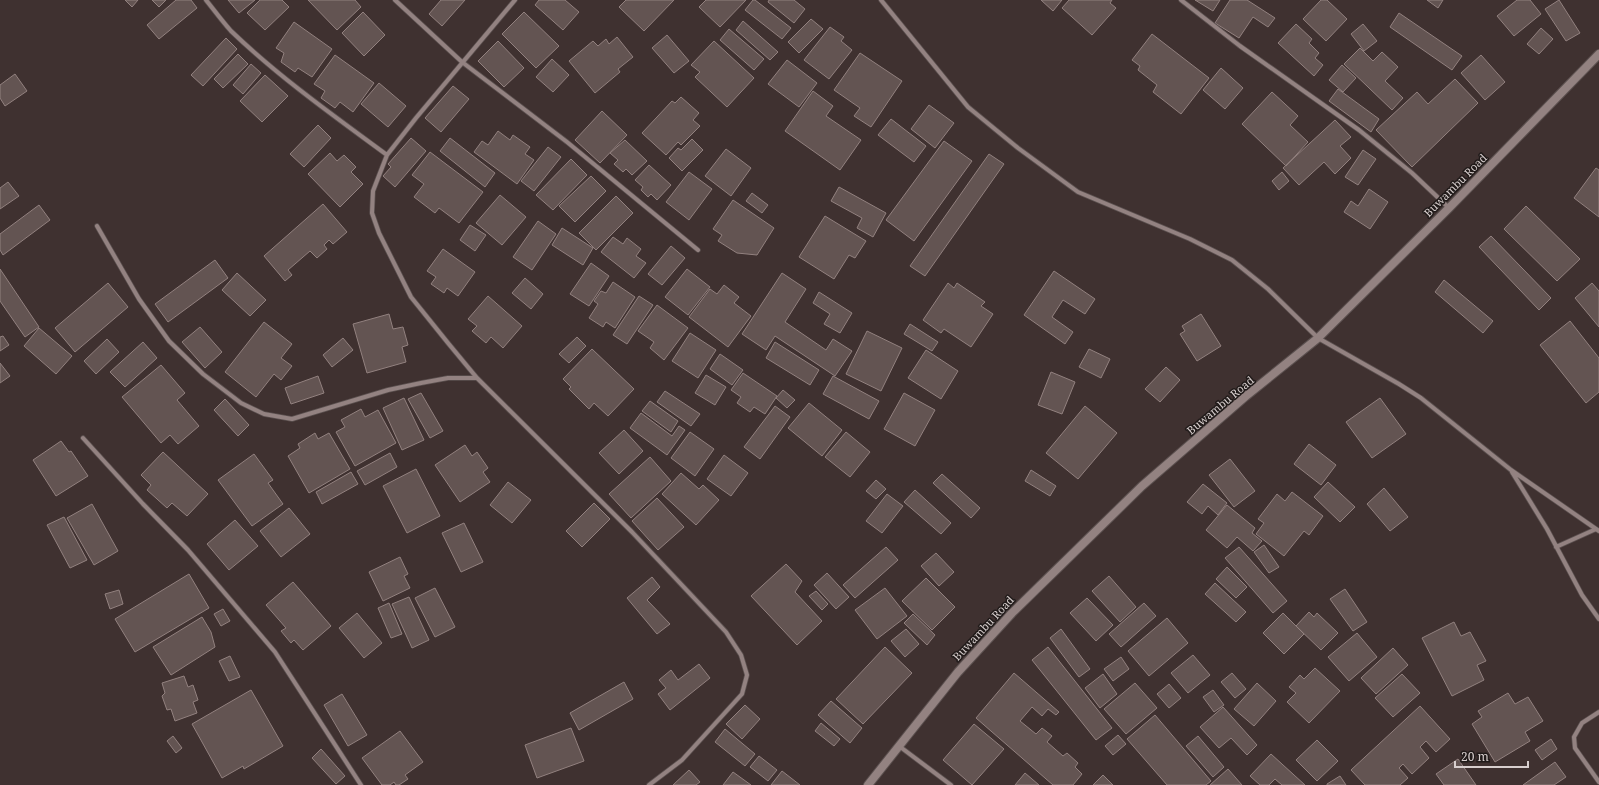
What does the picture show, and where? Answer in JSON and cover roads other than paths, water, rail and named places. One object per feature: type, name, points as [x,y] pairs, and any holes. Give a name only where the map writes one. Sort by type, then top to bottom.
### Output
[{"type":"street","points":[[206,0],[230,29],[259,57],[328,112],[387,155]]},
{"type":"street","points":[[395,0],[462,62],[567,142],[698,250]]},
{"type":"street","points":[[516,0],[462,62],[387,155],[373,191],[372,213],[379,233],[411,297],[448,344],[477,378],[638,538],[726,632],[741,655],[747,675],[742,694],[682,760],[649,785]]},
{"type":"street","points":[[881,0],[968,107],[1018,148],[1078,192],[1190,239],[1232,260],[1268,289],[1318,338],[1421,398],[1511,470],[1598,530]]},
{"type":"street","points":[[1181,0],[1240,46],[1359,130],[1412,173],[1449,208]]},
{"type":"street","name":"Buwambu Road","points":[[868,785],[958,672],[1012,613],[1148,481],[1246,396],[1318,338],[1449,208],[1599,54]]},
{"type":"street","points":[[97,226],[139,299],[169,341],[203,374],[241,403],[264,414],[292,419],[388,390],[448,378],[477,378]]},
{"type":"street","points":[[83,438],[143,504],[188,550],[275,652],[361,785]]},
{"type":"street","points":[[1511,470],[1547,529],[1582,595],[1599,619]]},
{"type":"street","points":[[1556,547],[1598,530]]},
{"type":"street","points":[[1599,712],[1582,723],[1574,737],[1575,748],[1599,782]]},
{"type":"street","points":[[899,746],[951,785]]}]
